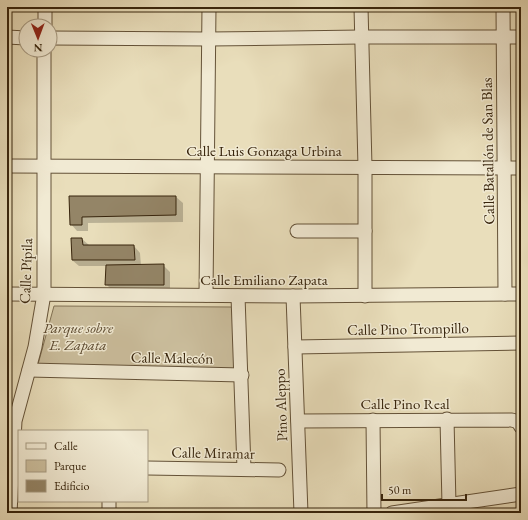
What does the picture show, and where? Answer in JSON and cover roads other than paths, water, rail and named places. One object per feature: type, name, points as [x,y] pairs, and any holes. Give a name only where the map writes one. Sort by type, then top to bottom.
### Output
[{"type":"street","points":[[44,18],[45,7]]},
{"type":"street","points":[[206,295],[209,7]]},
{"type":"street","points":[[361,7],[365,167],[365,296]]},
{"type":"street","name":"Calle Batallón de San Blas","points":[[503,7],[505,294]]},
{"type":"street","points":[[58,38],[209,39],[521,37]]},
{"type":"street","points":[[7,38],[18,38]]},
{"type":"street","name":"Calle Pípila","points":[[10,513],[16,465],[11,434],[29,370],[44,294],[44,58]]},
{"type":"street","name":"Calle Luis Gonzaga Urbina","points":[[7,166],[521,168]]},
{"type":"street","points":[[297,231],[365,231]]},
{"type":"street","name":"Calle Emiliano Zapata","points":[[7,294],[238,296],[521,294]]},
{"type":"street","points":[[238,296],[242,375],[244,469]]},
{"type":"street","name":"Pino Aleppo","points":[[293,296],[301,513]]},
{"type":"street","name":"Calle Pino Trompillo","points":[[295,347],[521,344]]},
{"type":"street","name":"Calle Malecón","points":[[29,370],[242,375]]},
{"type":"street","points":[[447,419],[449,504]]},
{"type":"street","name":"Calle Pino Real","points":[[298,421],[447,419],[516,423]]},
{"type":"street","points":[[373,420],[374,513]]},
{"type":"street","name":"Calle Miramar","points":[[148,468],[279,470]]},
{"type":"street","points":[[392,513],[521,494]]},
{"type":"street","points":[[108,513],[109,502]]},
{"type":"park label","name":"Parque sobre E. Zapata","points":[[78,336]]}]
